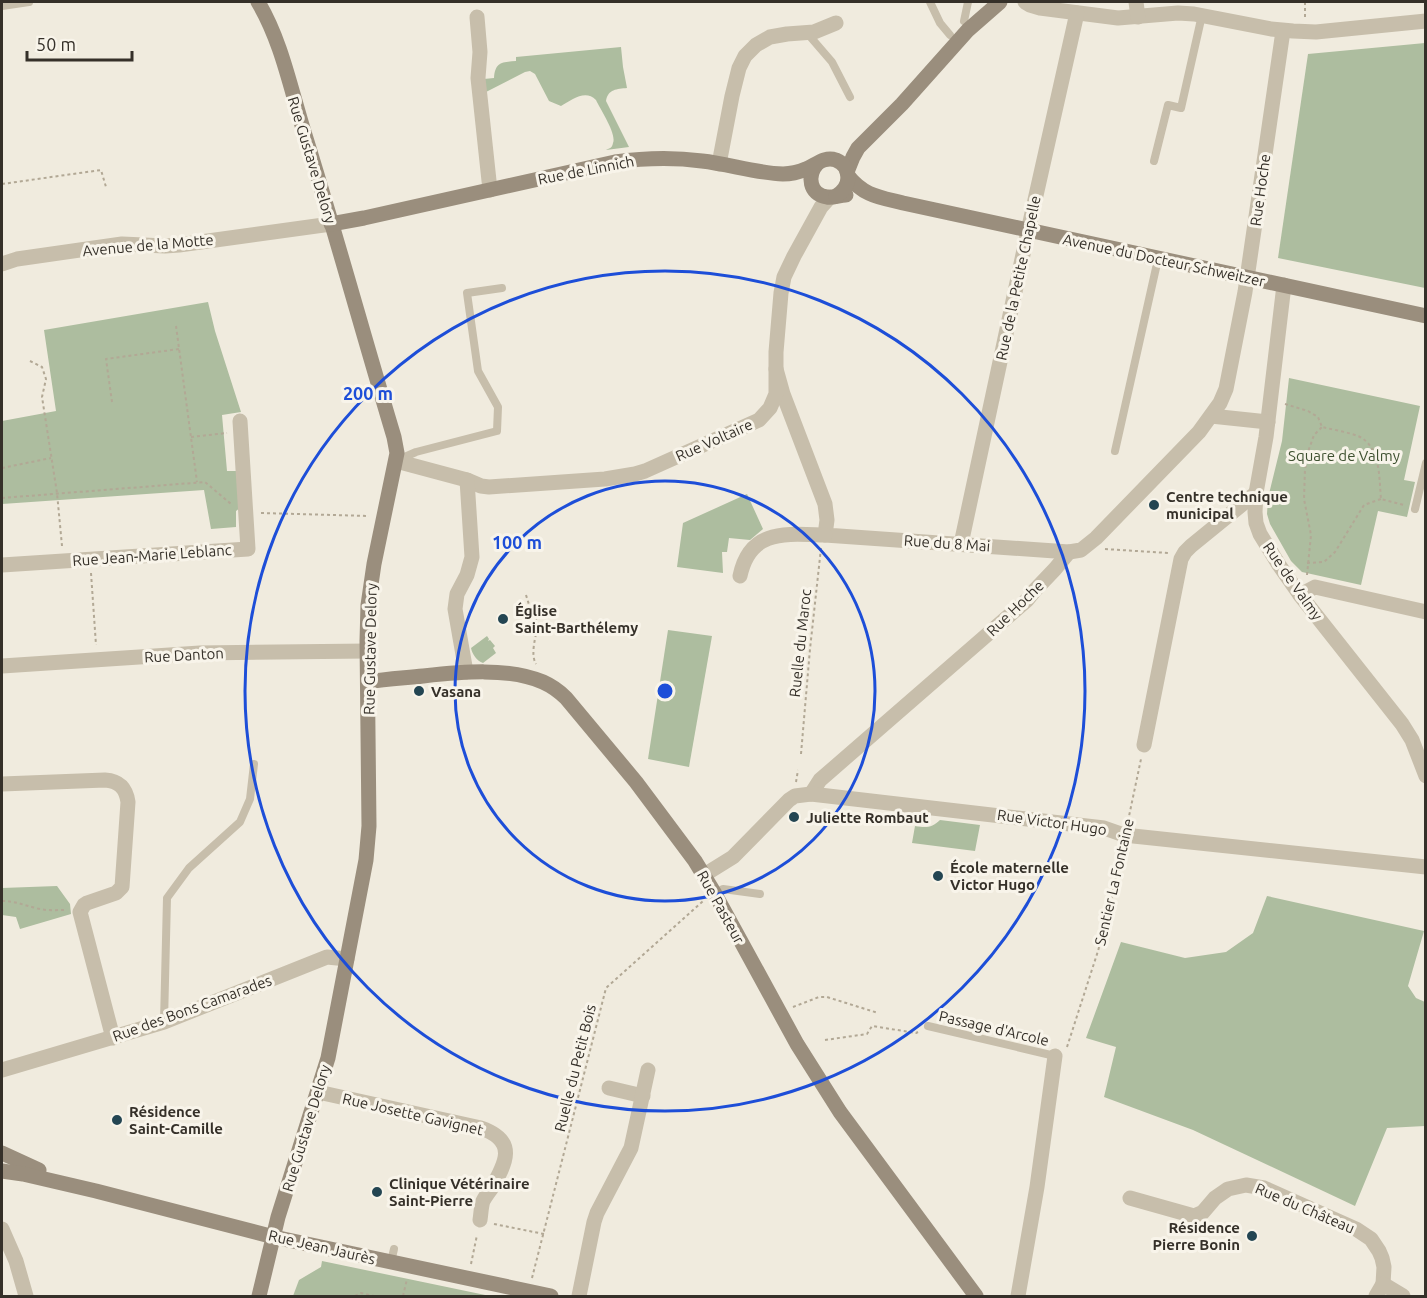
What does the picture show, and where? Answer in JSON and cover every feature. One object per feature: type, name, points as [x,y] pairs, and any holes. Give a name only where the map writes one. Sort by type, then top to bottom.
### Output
[{"type":"street","name":"Rue Gustave Delory","points":[[259,1296],[278,1217],[331,1044],[366,860],[369,826],[369,591],[397,453],[278,45],[260,2]]},
{"type":"street","points":[[986,2],[950,35],[897,99],[854,140],[812,170],[813,187],[821,195],[833,196],[846,188],[853,157],[858,148],[902,104],[968,30],[1000,2]]},
{"type":"street","points":[[1025,2],[1040,8],[1108,17],[1137,9],[1202,15],[1283,31],[1316,32],[1425,21]]},
{"type":"street","name":"Rue de la Petite Chapelle","points":[[961,544],[1077,13]]},
{"type":"street","points":[[477,17],[480,52],[478,78],[490,190]]},
{"type":"street","points":[[719,164],[734,86],[745,56],[756,45],[770,37],[807,33],[836,23]]},
{"type":"street","name":"Rue Hoche","points":[[811,794],[820,780],[1028,600],[1038,585],[1056,569],[1069,552],[1081,550],[1089,544],[1199,432],[1220,403],[1226,389],[1247,278],[1283,31]]},
{"type":"street","name":"Rue de Linnich","points":[[331,224],[637,159],[676,159],[719,164],[804,182],[813,187]]},
{"type":"street","points":[[822,162],[836,160],[841,163],[848,174]]},
{"type":"street","name":"Rue de Linnich","points":[[761,172],[792,173],[822,162]]},
{"type":"street","name":"Avenue du Docteur Schweitzer","points":[[848,174],[861,190],[903,203],[1425,316]]},
{"type":"street","name":"Avenue du Docteur Schweitzer","points":[[833,196],[853,196],[903,203]]},
{"type":"street","name":"Rue Voltaire","points":[[396,461],[489,487],[605,479],[645,471],[759,420],[773,402],[776,394],[776,352],[782,284],[794,256],[821,207],[833,196]]},
{"type":"street","name":"Avenue de la Motte","points":[[2,264],[17,259],[122,244],[171,245],[331,224]]},
{"type":"street","name":"Rue de Valmy","points":[[1284,285],[1271,400],[1256,493],[1255,512],[1260,534],[1300,595],[1402,724],[1412,740],[1425,776]]},
{"type":"street","points":[[776,369],[783,394],[825,504],[827,520],[825,535]]},
{"type":"street","points":[[1211,416],[1268,422]]},
{"type":"street","name":"Rue Jean-Marie Leblanc","points":[[2,565],[248,549],[240,426]]},
{"type":"street","points":[[466,672],[454,609],[457,594],[467,575],[472,557],[468,480]]},
{"type":"street","points":[[1144,745],[1181,559],[1191,546],[1256,493]]},
{"type":"street","name":"Rue du 8 Mai","points":[[740,576],[743,562],[759,544],[772,537],[786,534],[1069,552]]},
{"type":"street","points":[[1300,595],[1315,587],[1425,612]]},
{"type":"street","name":"Rue Danton","points":[[2,666],[200,653],[368,651]]},
{"type":"street","name":"Rue Pasteur","points":[[368,682],[466,672],[517,675],[554,687],[566,698],[659,812],[704,875],[797,1044],[846,1121],[976,1296]]},
{"type":"street","points":[[2,784],[105,780],[116,782],[125,790],[128,802],[122,887],[116,893],[87,903],[80,912],[113,1038]]},
{"type":"street","name":"Rue Victor Hugo","points":[[704,875],[733,857],[787,802],[795,796],[811,794],[1104,828],[1124,835],[1425,867]]},
{"type":"street","name":"Rue des Bons Camarades","points":[[2,1070],[164,1022],[327,957],[347,959]]},
{"type":"street","points":[[1018,1296],[1037,1187],[1055,1056]]},
{"type":"street","points":[[579,1296],[594,1222],[632,1148],[648,1070]]},
{"type":"street","points":[[609,1088],[643,1096]]},
{"type":"street","name":"Rue Josette Gavignet","points":[[318,1092],[482,1128],[497,1135],[505,1145],[505,1156],[500,1172],[482,1202],[480,1221]]},
{"type":"street","name":"Rue Jean Jaurès","points":[[2,1153],[27,1166],[96,1191]]},
{"type":"street","name":"Rue Jean Jaurès","points":[[2,1171],[96,1191],[274,1237],[392,1256],[410,1267],[551,1296]]},
{"type":"street","name":"Rue du Château","points":[[1130,1198],[1194,1216],[1203,1212],[1215,1198],[1228,1189],[1246,1185],[1264,1188],[1356,1229],[1371,1239],[1379,1251],[1384,1267],[1379,1290],[1403,1296]]},
{"type":"street","points":[[2,1229],[16,1261],[26,1296]]},
{"type":"lane","points":[[2,6],[29,2]]},
{"type":"lane","points":[[930,2],[940,23],[950,35]]},
{"type":"lane","points":[[964,21],[968,2]]},
{"type":"lane","points":[[1155,161],[1167,105],[1181,108],[1202,15]]},
{"type":"lane","points":[[807,33],[832,62],[850,97]]},
{"type":"lane","points":[[1115,451],[1158,259]]},
{"type":"lane","points":[[396,461],[416,452],[496,431],[498,407],[478,371],[467,293],[502,288]]},
{"type":"lane","points":[[1415,509],[1425,463]]},
{"type":"lane","points":[[164,1022],[166,898],[189,868],[240,822],[250,799],[254,764]]},
{"type":"lane","points":[[715,894],[723,889],[760,894]]},
{"type":"lane","name":"Passage d'Arcole","points":[[928,1026],[1055,1056]]},
{"type":"path","points":[[2,184],[101,171],[106,187]]},
{"type":"path","points":[[176,326],[197,482]]},
{"type":"path","points":[[112,402],[106,359],[179,349]]},
{"type":"path","points":[[30,361],[42,367],[46,379],[42,396],[57,493],[64,561]]},
{"type":"path","points":[[1271,400],[1308,411],[1318,417],[1322,427]]},
{"type":"path","points":[[191,437],[240,426]]},
{"type":"path","points":[[1322,427],[1360,438],[1371,446],[1376,458],[1381,499]]},
{"type":"path","points":[[1315,587],[1306,573],[1311,535],[1304,499],[1305,469],[1314,435],[1322,427]]},
{"type":"path","points":[[2,468],[51,458]]},
{"type":"path","points":[[2,498],[205,482],[246,513],[384,516]]},
{"type":"path","points":[[1307,563],[1324,562],[1335,552],[1364,505],[1381,499],[1415,509]]},
{"type":"path","name":"Ruelle du Maroc","points":[[801,754],[820,553],[825,535]]},
{"type":"path","points":[[1089,544],[1093,548],[1183,556]]},
{"type":"path","points":[[90,559],[97,660]]},
{"type":"path","points":[[526,595],[538,624],[533,660]]},
{"type":"path","name":"Sentier La Fontaine","points":[[1055,1056],[1066,1051],[1098,951],[1110,906],[1144,745]]},
{"type":"path","name":"Ruelle du Petit Bois","points":[[532,1292],[531,1281],[606,988],[700,903],[715,894]]},
{"type":"path","points":[[2,901],[14,901],[37,909],[69,909],[80,912]]},
{"type":"path","points":[[779,1012],[819,996],[878,1013]]},
{"type":"path","name":"Passage d'Arcole","points":[[825,1040],[867,1034],[872,1026],[916,1033],[928,1026]]},
{"type":"path","points":[[463,1278],[471,1265],[480,1221],[544,1234]]},
{"type":"path","points":[[403,1296],[410,1267]]},
{"type":"path","points":[[355,1296],[361,1293],[374,1296]]},
{"type":"green space","points":[[1425,43],[1425,288],[1278,258],[1308,54]]},
{"type":"green space","points":[[621,47],[627,88],[611,92],[606,101],[629,147],[606,150],[613,145],[613,134],[596,100],[583,95],[561,106],[549,101],[535,74],[530,71],[486,92],[484,79],[494,78],[500,64],[516,61],[516,57]]},
{"type":"green space","points":[[208,302],[241,412],[222,415],[227,471],[239,471],[241,507],[236,511],[236,527],[211,529],[204,490],[2,504],[2,421],[56,411],[44,330]]},
{"type":"green space","name":"Square de Valmy","points":[[1289,378],[1420,406],[1404,480],[1415,482],[1407,517],[1378,511],[1361,585],[1302,572],[1291,561],[1270,524],[1267,514],[1268,498],[1282,441]]},
{"type":"green space","points":[[747,494],[763,529],[750,540],[729,538],[727,552],[722,552],[723,573],[677,567],[683,523]]},
{"type":"green space","points":[[668,630],[712,636],[689,767],[648,759]]},
{"type":"green space","points":[[487,636],[488,641],[490,640],[495,646],[493,648],[496,653],[483,663],[475,657],[471,648]]},
{"type":"green space","points":[[940,820],[980,825],[975,851],[912,843],[915,826],[929,827]]},
{"type":"green space","points":[[57,886],[70,904],[71,914],[20,929],[16,917],[2,915],[2,888]]},
{"type":"green space","points":[[1267,896],[1424,931],[1408,986],[1416,998],[1425,1002],[1425,1126],[1387,1128],[1355,1206],[1193,1130],[1104,1097],[1116,1047],[1086,1038],[1121,942],[1185,958],[1226,952],[1253,933]]},
{"type":"green space","points":[[322,1261],[490,1296],[293,1296],[299,1280],[321,1267]]},
{"type":"place","name":"Centre technique municipal","points":[[1154,505]]},
{"type":"place","name":"Église Saint-Barthélemy","points":[[503,619]]},
{"type":"place","name":"Vasana","points":[[419,691]]},
{"type":"place","name":"Juliette Rombaut","points":[[794,817]]},
{"type":"place","name":"École maternelle Victor Hugo","points":[[938,876]]},
{"type":"place","name":"Résidence Saint-Camille","points":[[117,1120]]},
{"type":"place","name":"Clinique Vétérinaire Saint-Pierre","points":[[377,1192]]},
{"type":"place","name":"Résidence Pierre Bonin","points":[[1252,1236]]}]
